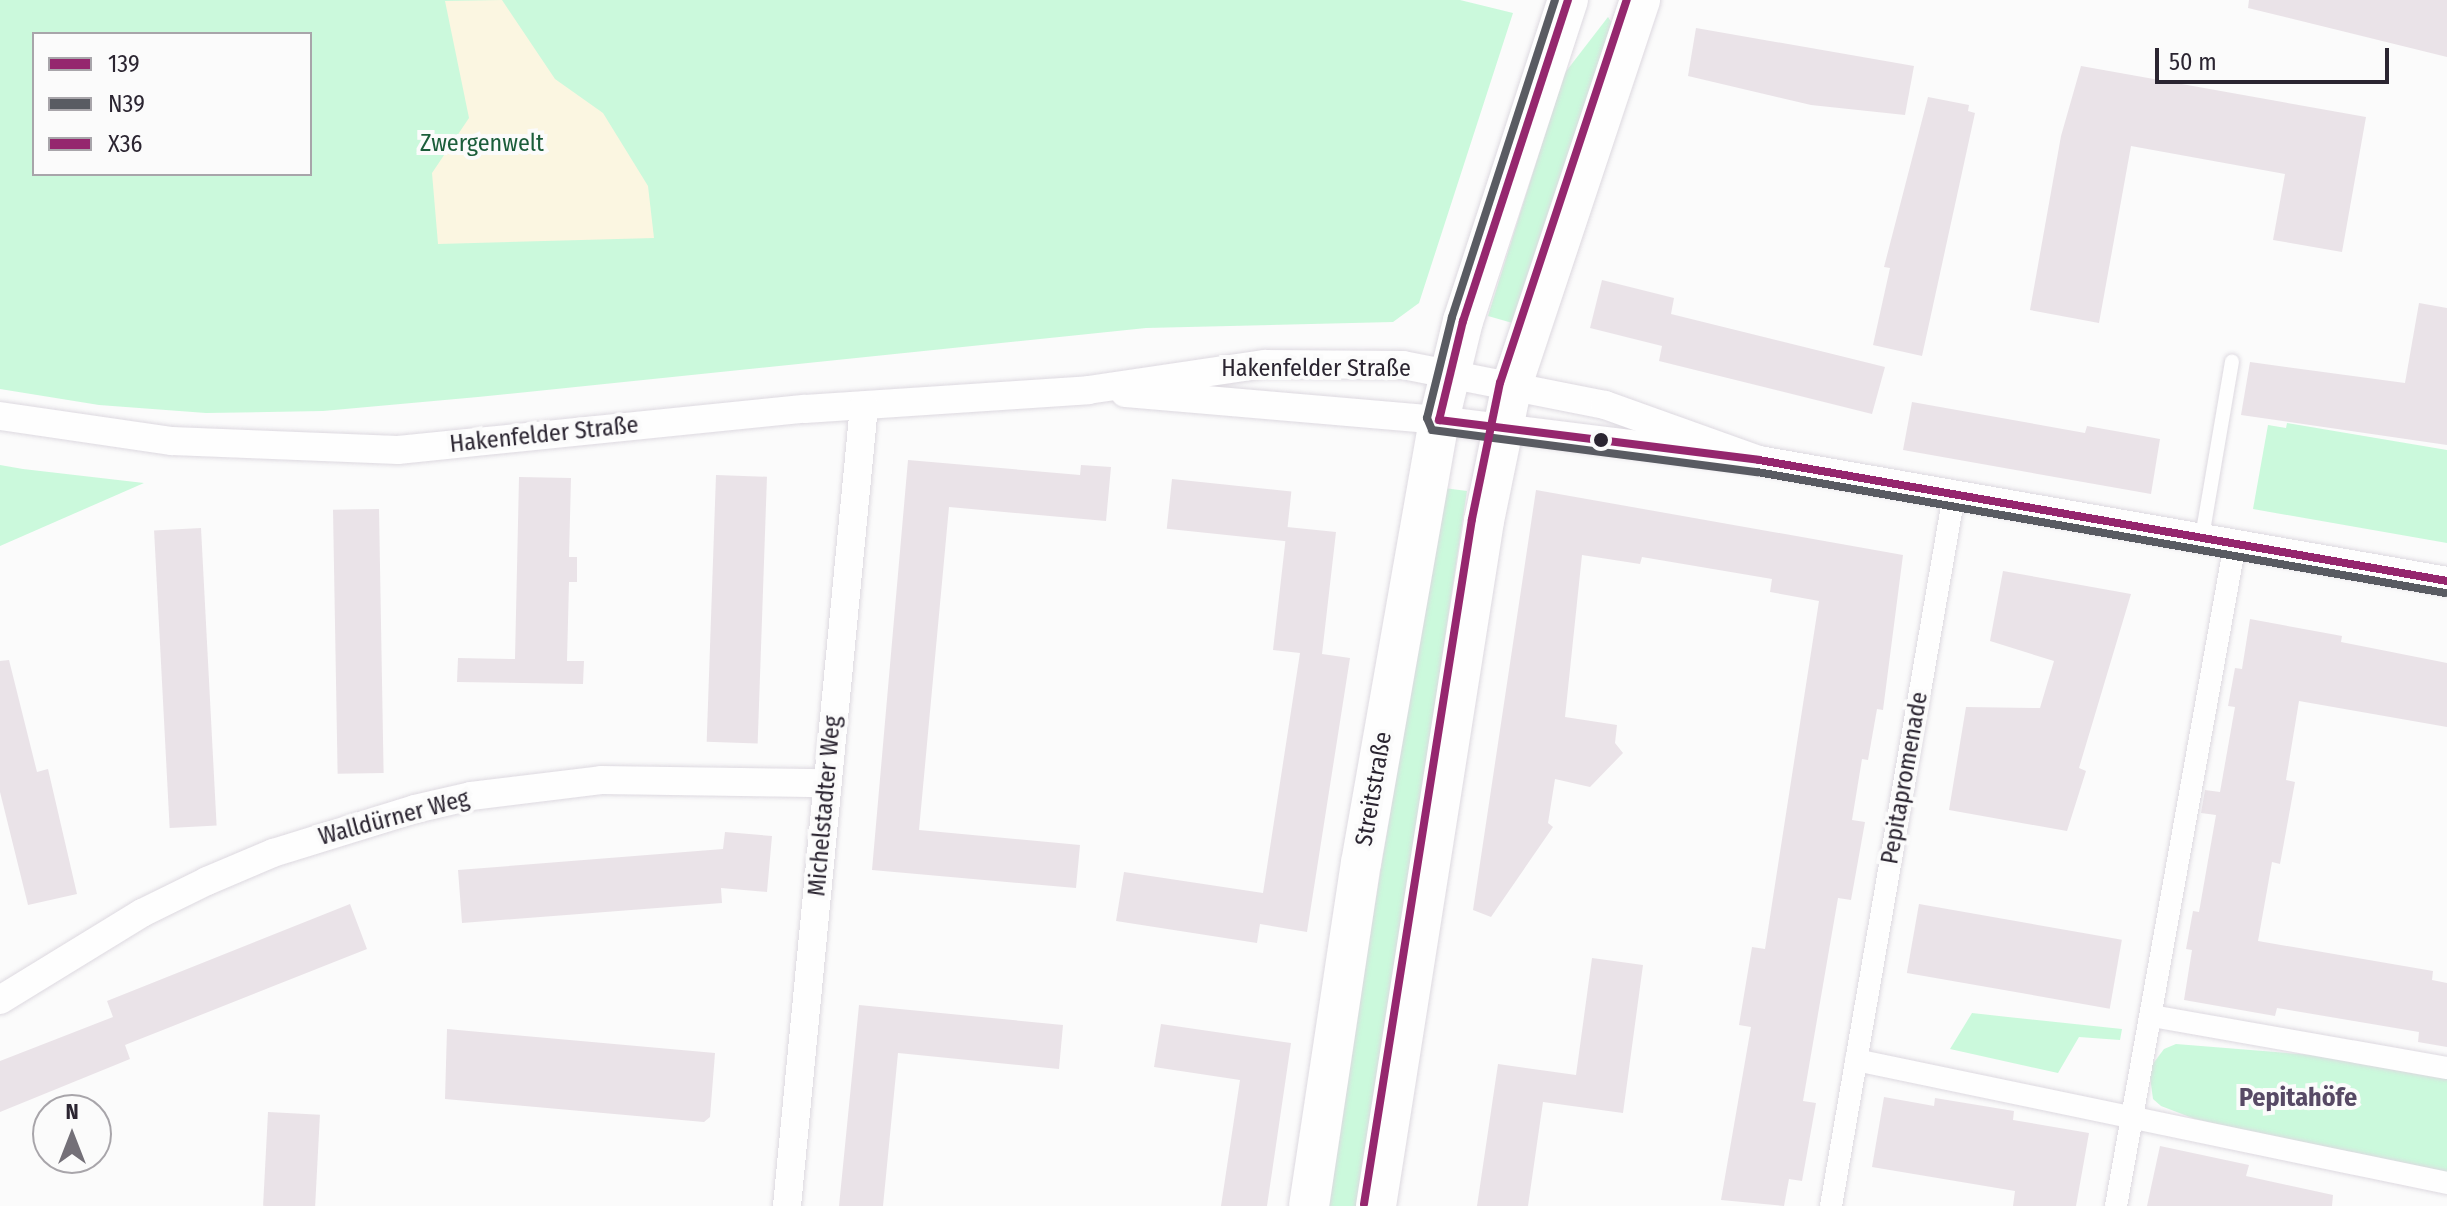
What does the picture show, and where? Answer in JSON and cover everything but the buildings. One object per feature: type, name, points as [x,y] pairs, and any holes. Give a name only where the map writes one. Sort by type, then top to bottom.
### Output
[{"type":"main road","name":"Streitstraße","points":[[1309,1206],[1361,863],[1449,373],[1512,164],[1568,0]]},
{"type":"main road","points":[[1376,1206],[1512,385],[1639,0]]},
{"type":"street","name":"Hakenfelder Straße","points":[[0,416],[172,441],[398,450],[864,406],[1088,390],[1265,364],[1403,365],[1605,405],[1759,460]]},
{"type":"street","name":"Hakenfelder Straße","points":[[1088,390],[1439,420],[1759,460]]},
{"type":"street","name":"Michelstadter Weg","points":[[787,1206],[864,406]]},
{"type":"street","points":[[1759,460],[2447,581]]},
{"type":"street","name":"Pepitapromenade","points":[[1831,1206],[1954,495]]},
{"type":"street","points":[[2116,1206],[2135,1116],[2235,543]]},
{"type":"street","name":"Walldürner Weg","points":[[0,1000],[142,913],[207,881],[302,843],[415,809],[471,796],[601,780],[827,783]]},
{"type":"street","points":[[2152,1016],[2447,1068]]},
{"type":"street","points":[[1856,1060],[2447,1183]]},
{"type":"lane","points":[[2202,537],[2232,362]]},
{"type":"green space","name":"Zwergenwelt","points":[[0,0],[1460,0],[1513,13],[1419,303],[1393,322],[1146,328],[323,411],[206,413],[99,405],[0,389]]},
{"type":"green space","points":[[1608,17],[1613,25],[1516,324],[1488,316],[1564,74]]},
{"type":"green space","points":[[2287,423],[2447,450],[2447,543],[2253,509],[2268,425],[2286,428]]},
{"type":"green space","points":[[0,465],[23,469],[144,483],[0,546]]},
{"type":"green space","points":[[1444,488],[1467,491],[1360,1206],[1325,1206]]},
{"type":"green space","points":[[1972,1013],[2122,1029],[2120,1040],[2079,1037],[2058,1073],[1950,1049]]},
{"type":"green space","points":[[2176,1044],[2312,1055],[2447,1076],[2447,1175],[2195,1119],[2161,1106],[2153,1099],[2149,1069],[2164,1049]]},
{"type":"sand","points":[[502,0],[555,79],[603,113],[648,186],[654,238],[438,244],[432,173],[469,118],[445,1]]},
{"type":"transit line","name":"N39","points":[[1555,0],[1452,317],[1427,418],[1432,430],[1757,472],[2445,593]]},
{"type":"transit line","name":"139","points":[[1568,0],[1463,321],[1439,420],[1759,460],[2447,581]]},
{"type":"transit line","name":"X36","points":[[1364,1204],[1472,519],[1500,383],[1627,0]]},
{"type":"district","name":"Pepitahöfe","points":[[2298,1098]]}]
